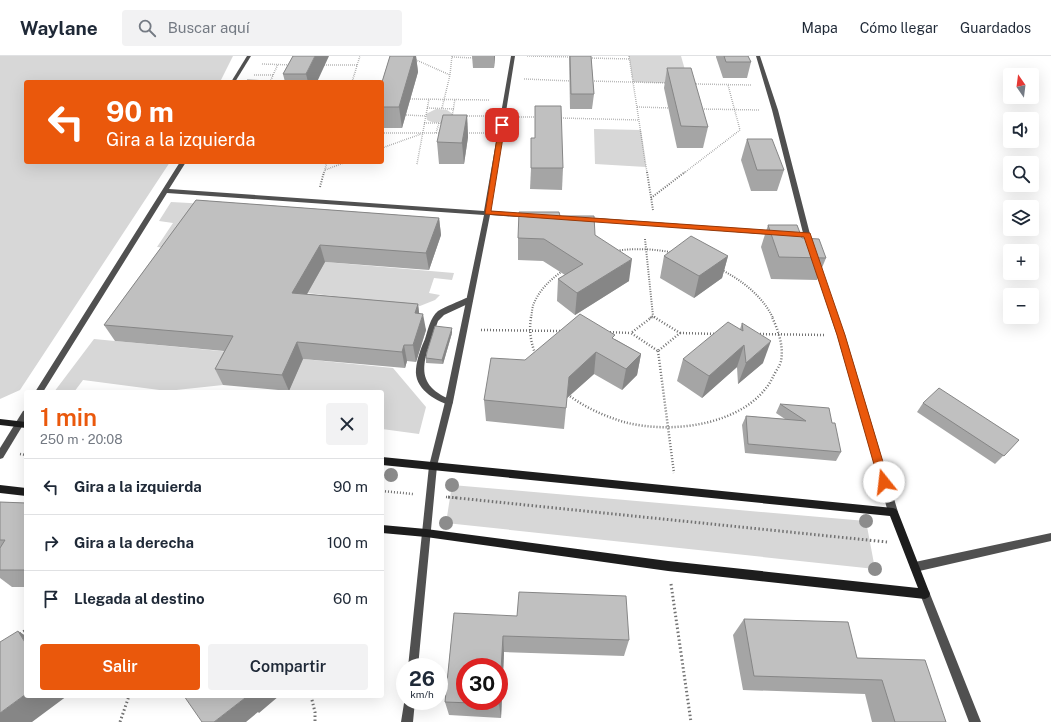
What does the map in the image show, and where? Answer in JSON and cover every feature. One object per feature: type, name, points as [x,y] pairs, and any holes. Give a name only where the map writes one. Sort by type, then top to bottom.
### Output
[{"type":"street","points":[[234,80],[249,56]]},
{"type":"street","points":[[414,658],[433,466],[449,402],[487,213],[514,56]]},
{"type":"street","points":[[573,219],[655,224],[808,238],[775,110],[758,56]]},
{"type":"street","points":[[40,390],[182,164]]},
{"type":"street","points":[[165,190],[534,216]]},
{"type":"street","points":[[814,256],[841,335],[893,512],[975,722]]},
{"type":"street","points":[[449,402],[436,398],[425,386],[419,372],[435,320],[440,313],[469,300]]},
{"type":"street","points":[[0,422],[23,425]]},
{"type":"street","points":[[0,455],[23,425]]},
{"type":"street","points":[[384,461],[893,512]]},
{"type":"street","points":[[0,489],[24,492]]},
{"type":"street","points":[[384,529],[426,533],[668,566],[925,594]]},
{"type":"street","points":[[915,567],[1051,537]]},
{"type":"street","points":[[407,722],[408,710]]},
{"type":"path","points":[[353,80],[360,56]]},
{"type":"path","points":[[527,56],[574,57]]},
{"type":"path","points":[[442,108],[450,75],[452,57],[474,58]]},
{"type":"path","points":[[582,58],[629,57],[655,224]]},
{"type":"path","points":[[413,59],[450,75]]},
{"type":"path","points":[[324,60],[322,65],[358,65]]},
{"type":"path","points":[[244,64],[292,64]]},
{"type":"path","points":[[271,80],[278,64]]},
{"type":"path","points":[[510,79],[572,80]]},
{"type":"path","points":[[587,81],[673,83]]},
{"type":"path","points":[[689,84],[768,86]]},
{"type":"path","points":[[651,198],[740,130],[736,109],[728,85]]},
{"type":"path","points":[[408,99],[506,100]]},
{"type":"path","points":[[417,164],[429,99]]},
{"type":"path","points":[[452,119],[455,100]]},
{"type":"path","points":[[637,107],[675,108]]},
{"type":"path","points":[[427,108],[454,109]]},
{"type":"path","points":[[698,108],[775,110]]},
{"type":"path","points":[[406,115],[426,116]]},
{"type":"path","points":[[460,116],[543,118]]},
{"type":"path","points":[[551,118],[639,120]]},
{"type":"path","points":[[424,123],[445,123]]},
{"type":"path","points":[[436,133],[439,123]]},
{"type":"path","points":[[384,133],[443,133]]},
{"type":"path","points":[[384,147],[422,133]]},
{"type":"path","points":[[464,133],[501,133]]},
{"type":"path","points":[[315,201],[326,164]]},
{"type":"path","points":[[325,170],[341,164]]},
{"type":"path","points":[[643,224],[653,316]]},
{"type":"path","points":[[646,249],[682,254],[709,263],[745,284],[768,307],[780,334],[780,361],[768,387],[744,409],[709,423],[668,427],[625,422],[586,407],[555,385],[536,358],[529,330],[534,303],[551,279],[578,262],[610,252],[646,249]]},
{"type":"path","points":[[631,333],[653,316]]},
{"type":"path","points":[[653,316],[680,333],[718,334]]},
{"type":"path","points":[[463,330],[568,331]]},
{"type":"path","points":[[600,332],[631,333],[658,351],[677,491]]},
{"type":"path","points":[[658,351],[680,333]]},
{"type":"path","points":[[749,334],[841,335]]},
{"type":"path","points":[[384,491],[906,544]]},
{"type":"path","points":[[668,566],[691,722]]},
{"type":"path","points":[[13,639],[24,631]]},
{"type":"path","points":[[120,722],[128,698]]},
{"type":"path","points":[[312,698],[315,712],[315,722]]},
{"type":"shaded area","points":[[0,56],[233,56],[221,80],[24,80],[24,164],[169,164],[20,390],[0,399]]},
{"type":"shaded area","points":[[629,56],[681,56],[689,84],[633,82]]},
{"type":"shaded area","points":[[436,109],[447,110],[453,114],[453,117],[440,122],[427,120],[426,114]]},
{"type":"shaded area","points":[[594,129],[641,130],[646,167],[595,164]]},
{"type":"shaded area","points":[[171,202],[245,206],[181,249],[157,247],[173,223],[159,221]]},
{"type":"shaded area","points":[[313,261],[454,273],[452,280],[434,278],[429,293],[440,295],[435,300],[420,306],[307,293],[312,284]]},
{"type":"shaded area","points":[[94,339],[241,353],[223,385],[176,390],[159,390],[83,380],[76,390],[56,390]]},
{"type":"shaded area","points":[[303,359],[393,368],[426,407],[419,434],[384,429],[384,390],[289,390]]},
{"type":"shaded area","points":[[452,485],[866,521],[875,569],[446,523]]},
{"type":"building","points":[[293,56],[315,56],[306,74],[283,74]]},
{"type":"building","points":[[390,56],[414,56],[399,107],[384,107],[384,80],[383,80]]},
{"type":"building","points":[[570,56],[591,56],[594,94],[571,94]]},
{"type":"building","points":[[724,56],[748,56],[751,62],[726,62]]},
{"type":"building","points":[[667,68],[691,68],[708,127],[681,126]]},
{"type":"building","points":[[535,106],[561,106],[563,168],[531,168],[531,138],[535,138]]},
{"type":"building","points":[[443,115],[467,115],[462,143],[437,142]]},
{"type":"building","points":[[747,139],[772,139],[784,170],[757,170]]},
{"type":"building","points":[[196,200],[439,218],[426,253],[320,245],[292,293],[418,304],[415,313],[423,314],[413,345],[404,345],[402,352],[297,342],[282,375],[215,369],[233,336],[104,325]]},
{"type":"building","points":[[519,212],[559,212],[560,216],[594,216],[595,235],[632,259],[577,293],[558,279],[583,264],[544,239],[518,238]]},
{"type":"building","points":[[768,225],[797,225],[802,238],[819,239],[826,258],[779,257]]},
{"type":"building","points":[[691,236],[728,256],[699,276],[664,256]]},
{"type":"building","points":[[580,314],[615,335],[612,338],[641,354],[626,369],[596,352],[569,377],[566,408],[484,400],[491,358],[525,360]]},
{"type":"building","points":[[728,322],[743,331],[742,323],[771,341],[746,363],[744,345],[709,376],[683,359]]},
{"type":"building","points":[[435,326],[452,328],[442,360],[426,358]]},
{"type":"building","points":[[939,388],[1019,440],[1004,456],[923,403]]},
{"type":"building","points":[[780,404],[829,408],[832,423],[835,423],[841,452],[748,444],[746,416],[806,421]]},
{"type":"building","points":[[0,502],[24,503],[24,570],[0,570],[0,548],[5,540],[0,540]]},
{"type":"building","points":[[519,592],[626,596],[629,640],[503,636],[502,658],[456,658],[456,702],[448,702],[448,672],[454,613],[517,616]]},
{"type":"building","points":[[744,619],[848,622],[857,658],[925,660],[946,722],[895,722],[882,680],[754,676]]},
{"type":"building","points":[[18,631],[24,641],[24,695],[0,713],[0,642]]},
{"type":"building","points":[[185,698],[245,698],[214,722],[202,722]]},
{"type":"route","points":[[502,125],[487,213],[807,235],[841,335],[884,482]]}]
